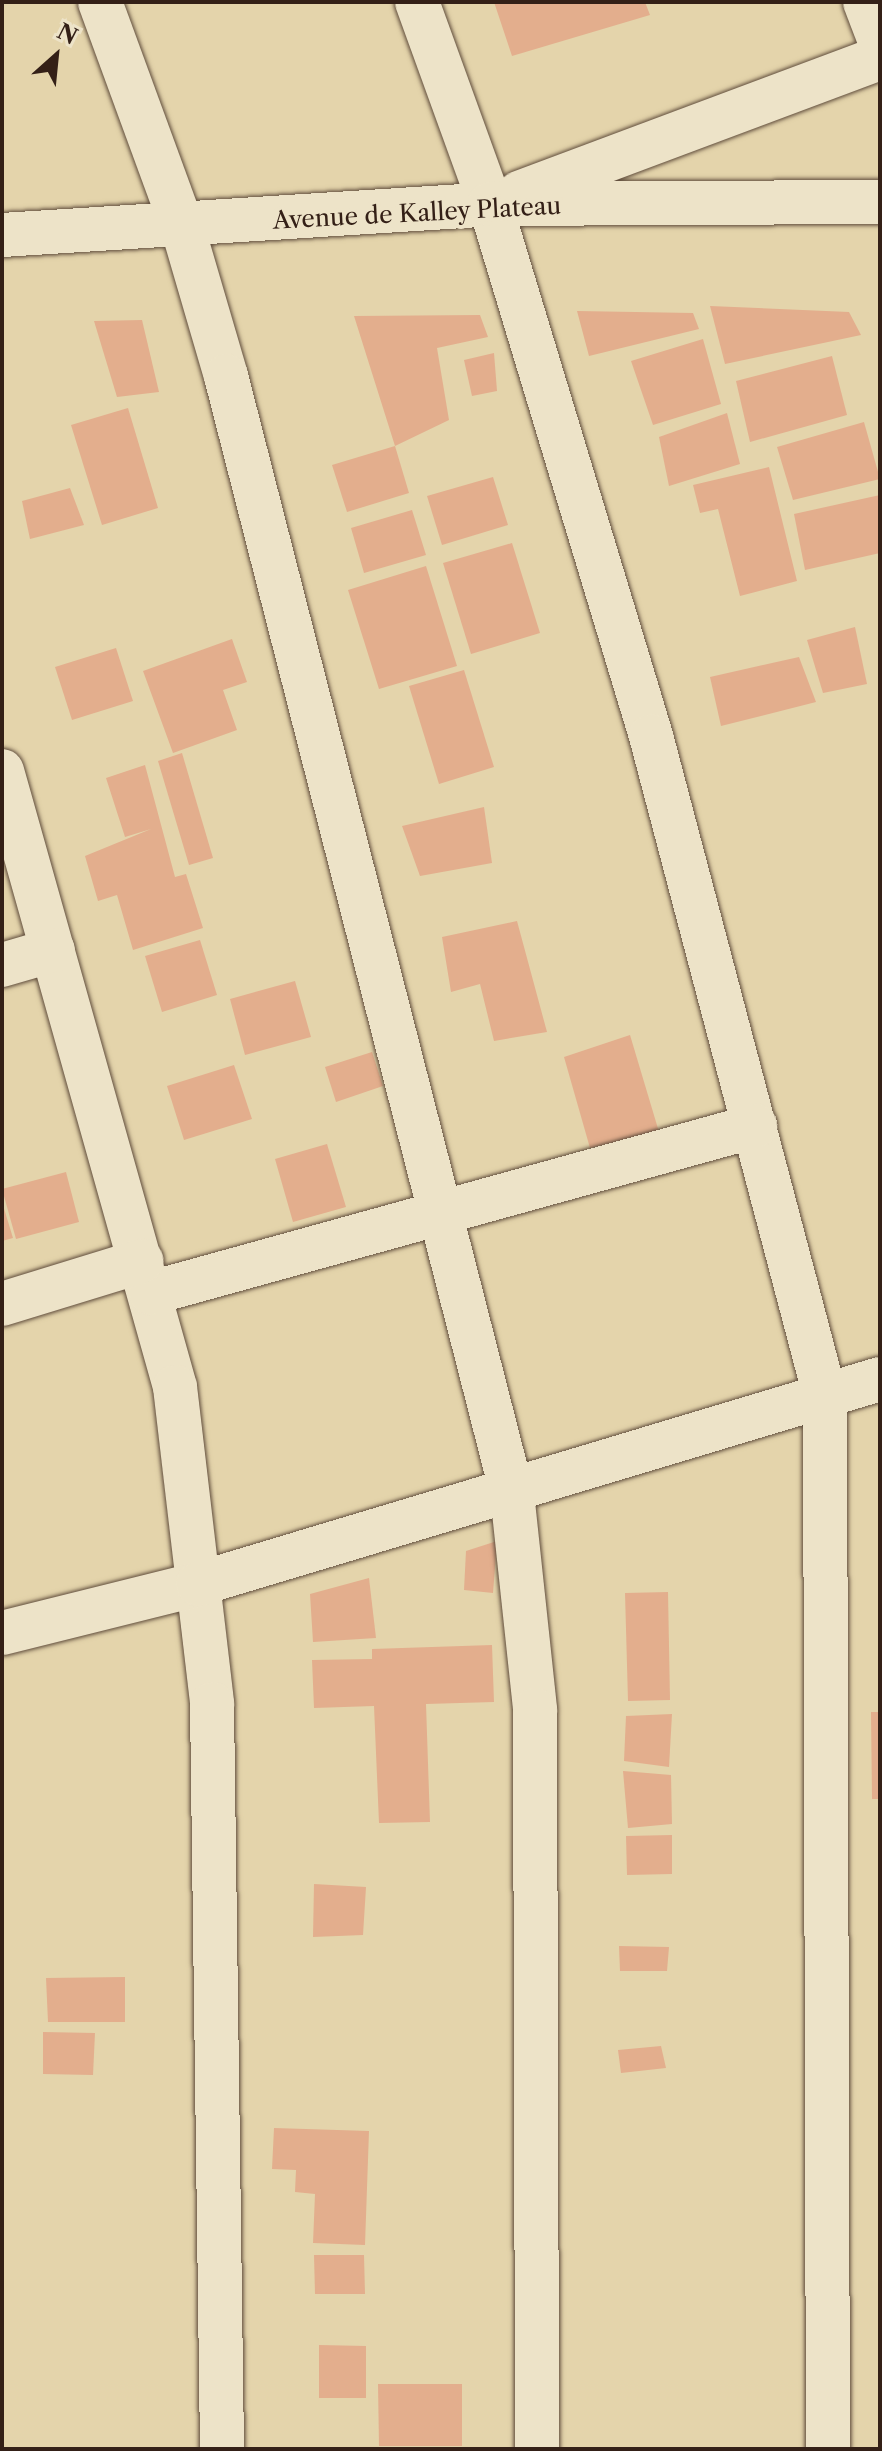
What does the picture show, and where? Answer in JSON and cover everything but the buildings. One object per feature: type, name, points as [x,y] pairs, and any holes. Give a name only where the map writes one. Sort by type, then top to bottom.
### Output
[{"type":"street","points":[[100,2],[183,229],[512,1493],[535,1710],[537,2449]]},
{"type":"street","points":[[417,2],[490,204],[651,736],[825,1396],[828,2449]]},
{"type":"street","points":[[865,2],[880,41]]},
{"type":"street","points":[[490,204],[880,58]]},
{"type":"street","name":"Avenue de Kalley Plateau","points":[[2,235],[183,229],[490,204],[880,202]]},
{"type":"street","points":[[2,771],[175,1387],[212,1704],[222,2449]]},
{"type":"street","points":[[2,965],[53,950]]},
{"type":"street","points":[[2,1304],[146,1277],[439,1208],[755,1126]]},
{"type":"street","points":[[2,1633],[198,1584],[512,1493],[880,1379]]}]
